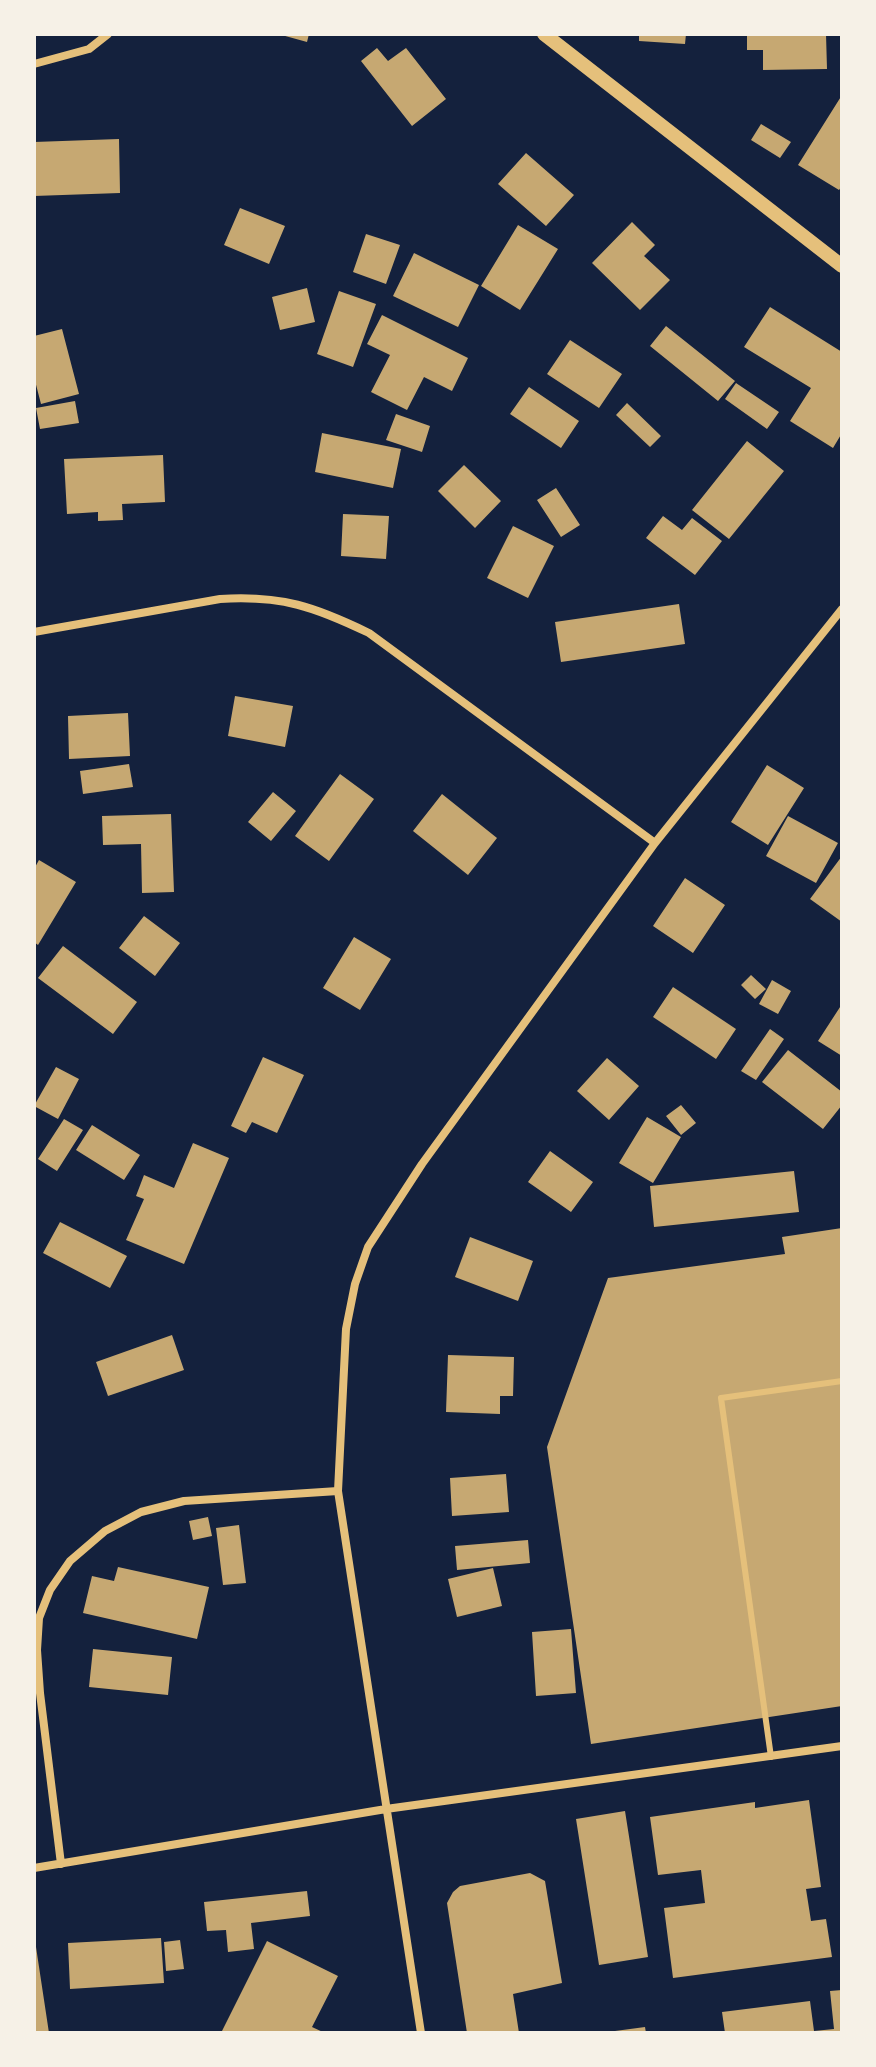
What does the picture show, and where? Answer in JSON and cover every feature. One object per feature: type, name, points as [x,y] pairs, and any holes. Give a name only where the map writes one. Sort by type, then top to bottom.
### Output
[{"type":"street","points":[[34,64],[89,49],[108,34]]},
{"type":"street","points":[[544,34],[842,266]]},
{"type":"street","points":[[34,632],[244,597],[321,610],[369,633],[655,843]]},
{"type":"street","points":[[421,2033],[338,1491],[346,1329],[355,1284],[368,1247],[422,1164],[655,843],[842,609]]},
{"type":"street","points":[[61,1864],[37,1650],[39,1618],[50,1590],[70,1561],[105,1531],[141,1512],[184,1501],[338,1491]]},
{"type":"street","points":[[34,1868],[386,1809],[842,1746]]},
{"type":"lane","points":[[771,1757],[721,1398],[842,1381]]},
{"type":"building","points":[[278,34],[309,34],[307,42]]},
{"type":"building","points":[[639,34],[686,34],[685,44],[639,41]]},
{"type":"building","points":[[747,34],[826,34],[827,69],[763,70],[763,50],[747,50]]},
{"type":"building","points":[[377,48],[388,61],[406,48],[446,99],[412,126],[361,61]]},
{"type":"building","points":[[842,95],[842,186],[839,190],[798,165]]},
{"type":"building","points":[[761,124],[791,142],[780,158],[751,140]]},
{"type":"building","points":[[119,139],[120,193],[34,196],[34,142]]},
{"type":"building","points":[[526,153],[574,195],[546,226],[498,184]]},
{"type":"building","points":[[240,208],[285,226],[269,264],[224,245]]},
{"type":"building","points":[[632,222],[655,245],[644,256],[670,280],[640,310],[592,263]]},
{"type":"building","points":[[518,225],[558,249],[520,310],[481,286]]},
{"type":"building","points":[[366,234],[400,245],[386,284],[353,272]]},
{"type":"building","points":[[414,253],[479,285],[458,327],[393,296]]},
{"type":"building","points":[[307,288],[315,322],[280,330],[272,297]]},
{"type":"building","points":[[339,291],[376,304],[353,367],[317,354]]},
{"type":"building","points":[[770,307],[842,352],[842,433],[833,448],[790,421],[811,388],[744,347]]},
{"type":"building","points":[[382,315],[468,358],[452,391],[424,377],[407,410],[371,392],[390,355],[367,344]]},
{"type":"building","points":[[666,326],[735,381],[718,401],[650,346]]},
{"type":"building","points":[[62,329],[79,394],[41,404],[34,377],[34,336]]},
{"type":"building","points":[[570,340],[622,374],[599,408],[547,374]]},
{"type":"building","points":[[736,383],[779,412],[767,429],[725,399]]},
{"type":"building","points":[[529,387],[579,421],[561,448],[510,414]]},
{"type":"building","points":[[75,401],[79,423],[40,429],[36,408]]},
{"type":"building","points":[[627,403],[661,436],[650,447],[616,415]]},
{"type":"building","points":[[396,414],[430,426],[422,452],[386,440]]},
{"type":"building","points":[[322,433],[401,449],[393,488],[315,472]]},
{"type":"building","points":[[747,441],[784,471],[729,539],[692,510]]},
{"type":"building","points":[[163,455],[165,502],[122,504],[123,520],[98,521],[98,512],[67,514],[64,459]]},
{"type":"building","points":[[464,465],[501,501],[475,528],[438,491]]},
{"type":"building","points":[[556,488],[580,525],[561,537],[537,500]]},
{"type":"building","points":[[343,514],[389,516],[386,559],[341,556]]},
{"type":"building","points":[[663,516],[682,530],[692,518],[722,541],[695,575],[646,538]]},
{"type":"building","points":[[513,526],[554,546],[528,598],[487,578]]},
{"type":"building","points":[[679,604],[685,644],[561,662],[555,622]]},
{"type":"building","points":[[235,696],[293,706],[285,747],[228,736]]},
{"type":"building","points":[[128,713],[130,756],[69,759],[68,716]]},
{"type":"building","points":[[129,764],[133,787],[83,794],[80,771]]},
{"type":"building","points":[[767,765],[804,788],[768,845],[731,822]]},
{"type":"building","points":[[340,774],[374,799],[329,861],[295,836]]},
{"type":"building","points":[[273,792],[296,811],[271,841],[248,822]]},
{"type":"building","points":[[442,794],[497,838],[468,875],[413,831]]},
{"type":"building","points":[[171,814],[174,892],[142,893],[141,844],[103,845],[102,816]]},
{"type":"building","points":[[788,816],[838,843],[816,883],[766,856]]},
{"type":"building","points":[[842,856],[842,922],[810,899]]},
{"type":"building","points":[[39,860],[76,882],[38,945],[34,942],[34,869]]},
{"type":"building","points":[[685,878],[725,905],[693,953],[653,926]]},
{"type":"building","points":[[144,916],[180,943],[155,976],[119,948]]},
{"type":"building","points":[[354,937],[391,959],[360,1010],[323,988]]},
{"type":"building","points":[[63,946],[137,1002],[113,1034],[38,978]]},
{"type":"building","points":[[751,975],[766,989],[755,999],[741,985]]},
{"type":"building","points":[[772,980],[791,991],[778,1014],[759,1004]]},
{"type":"building","points":[[673,987],[736,1029],[716,1059],[653,1017]]},
{"type":"building","points":[[842,1004],[842,1056],[818,1041]]},
{"type":"building","points":[[770,1029],[784,1039],[756,1080],[741,1071]]},
{"type":"building","points":[[788,1050],[842,1092],[842,1105],[823,1129],[762,1082]]},
{"type":"building","points":[[263,1057],[304,1075],[277,1133],[252,1122],[246,1133],[231,1126]]},
{"type":"building","points":[[607,1058],[639,1086],[609,1120],[577,1091]]},
{"type":"building","points":[[56,1067],[79,1079],[58,1119],[34,1106]]},
{"type":"building","points":[[681,1105],[696,1123],[681,1135],[666,1116]]},
{"type":"building","points":[[647,1117],[681,1137],[653,1183],[619,1163]]},
{"type":"building","points":[[64,1119],[83,1130],[57,1171],[38,1159]]},
{"type":"building","points":[[92,1125],[140,1155],[124,1180],[76,1150]]},
{"type":"building","points":[[193,1143],[229,1158],[184,1264],[126,1240],[144,1199],[136,1196],[144,1175],[174,1188]]},
{"type":"building","points":[[550,1151],[593,1182],[571,1212],[528,1182]]},
{"type":"building","points":[[794,1171],[799,1212],[654,1227],[650,1186]]},
{"type":"building","points":[[60,1222],[127,1256],[110,1288],[43,1253]]},
{"type":"building","points":[[842,1228],[842,1706],[591,1744],[547,1447],[608,1278],[785,1254],[782,1237]]},
{"type":"building","points":[[470,1237],[533,1261],[518,1301],[455,1277]]},
{"type":"building","points":[[172,1335],[184,1370],[108,1396],[96,1362]]},
{"type":"building","points":[[448,1355],[514,1357],[513,1396],[500,1396],[500,1414],[446,1412]]},
{"type":"building","points":[[506,1474],[509,1512],[452,1516],[450,1478]]},
{"type":"building","points":[[208,1517],[212,1536],[193,1540],[189,1521]]},
{"type":"building","points":[[239,1525],[246,1583],[223,1585],[216,1528]]},
{"type":"building","points":[[528,1540],[530,1563],[457,1570],[455,1546]]},
{"type":"building","points":[[118,1567],[209,1587],[197,1639],[83,1613],[92,1576],[114,1581]]},
{"type":"building","points":[[493,1568],[502,1606],[457,1617],[448,1579]]},
{"type":"building","points":[[571,1629],[576,1693],[536,1696],[532,1632]]},
{"type":"building","points":[[93,1649],[172,1657],[168,1695],[89,1687]]},
{"type":"building","points":[[809,1800],[821,1887],[806,1889],[811,1921],[826,1919],[832,1957],[673,1978],[664,1908],[705,1903],[701,1870],[658,1875],[650,1817],[755,1802],[755,1808]]},
{"type":"building","points":[[625,1811],[648,1957],[599,1965],[576,1819]]},
{"type":"building","points":[[530,1873],[545,1881],[562,1983],[513,1994],[519,2033],[467,2033],[447,1903],[460,1886]]},
{"type":"building","points":[[307,1891],[310,1916],[251,1923],[254,1949],[228,1952],[226,1930],[207,1931],[204,1902]]},
{"type":"building","points":[[161,1938],[164,1983],[70,1989],[68,1943]]},
{"type":"building","points":[[180,1940],[184,1969],[166,1971],[164,1942]]},
{"type":"building","points":[[267,1941],[338,1976],[312,2027],[325,2033],[221,2033]]},
{"type":"building","points":[[36,1947],[49,2033],[34,2033]]},
{"type":"building","points":[[842,1990],[842,2033],[725,2033],[722,2012],[810,2001],[814,2031],[834,2029],[830,1991]]},
{"type":"building","points":[[645,2027],[646,2033],[615,2031]]}]
